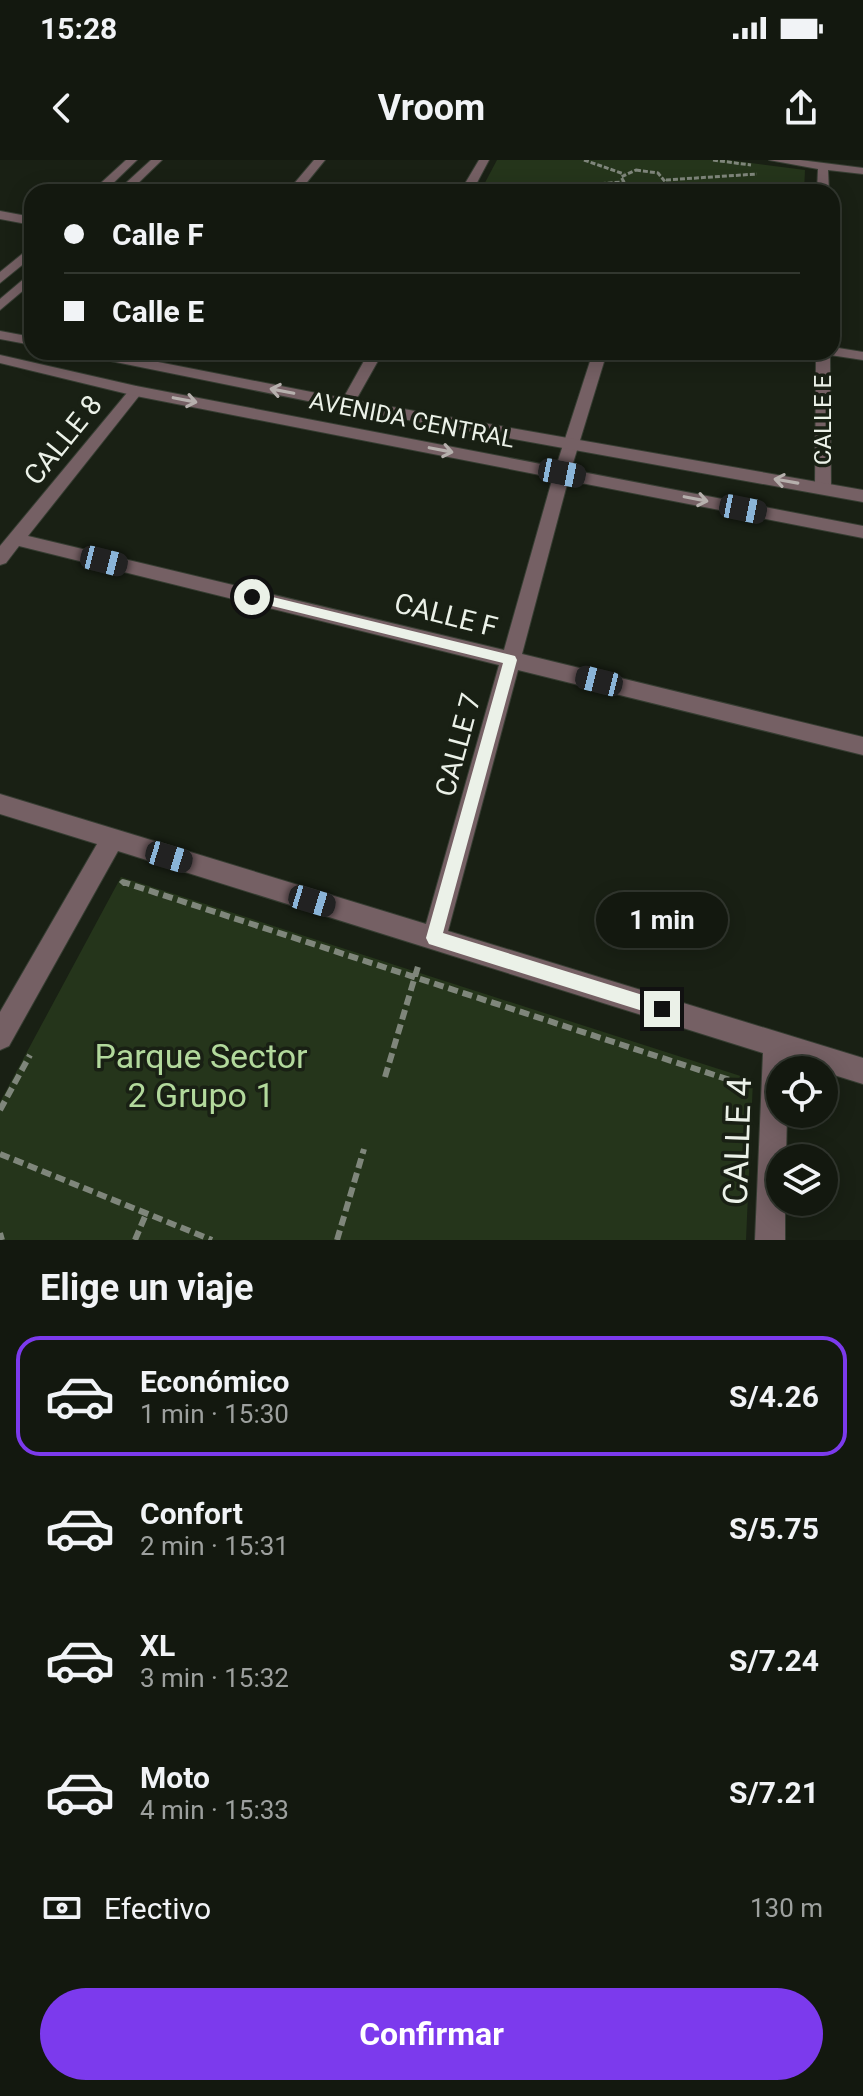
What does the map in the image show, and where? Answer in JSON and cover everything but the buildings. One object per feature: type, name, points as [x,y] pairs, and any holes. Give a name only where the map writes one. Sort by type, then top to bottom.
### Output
[{"type":"street","points":[[106,184],[132,160]]},
{"type":"street","points":[[131,184],[157,160]]},
{"type":"street","points":[[300,184],[320,160]]},
{"type":"street","points":[[470,184],[484,160]]},
{"type":"street","points":[[774,160],[863,171]]},
{"type":"street","points":[[823,168],[823,184]]},
{"type":"street","points":[[0,215],[24,220]]},
{"type":"street","points":[[0,279],[24,257]]},
{"type":"street","points":[[0,306],[24,284]]},
{"type":"street","points":[[0,335],[24,340]]},
{"type":"street","points":[[840,352],[863,356]]},
{"type":"street","name":"AVENIDA CENTRAL","points":[[0,359],[136,391],[863,532]]},
{"type":"street","name":"AVENIDA CENTRAL","points":[[126,360],[347,404],[863,496]]},
{"type":"street","points":[[347,404],[372,360]]},
{"type":"street","name":"CALLE 7","points":[[431,937],[562,473],[597,360]]},
{"type":"street","name":"CALLE E","points":[[823,360],[823,488]]},
{"type":"street","name":"CALLE 8","points":[[0,558],[136,391]]},
{"type":"street","name":"CALLE F","points":[[16,539],[863,746]]},
{"type":"street","points":[[0,804],[863,1071]]},
{"type":"street","points":[[0,1037],[112,839]]},
{"type":"street","name":"CALLE 4","points":[[770,1240],[776,1044]]},
{"type":"path","points":[[584,160],[624,174],[636,170],[651,171],[666,180],[823,168]]},
{"type":"path","points":[[622,182],[624,174]]},
{"type":"path","points":[[664,184],[666,180]]},
{"type":"path","points":[[597,184],[626,184]]},
{"type":"path","points":[[115,895],[123,882],[747,1085]]},
{"type":"path","points":[[385,1077],[415,977],[431,937]]},
{"type":"path","points":[[0,1110],[36,1043]]},
{"type":"path","points":[[337,1240],[364,1149]]},
{"type":"path","points":[[0,1154],[212,1240]]},
{"type":"path","points":[[135,1240],[146,1214]]},
{"type":"path","points":[[0,1233],[2,1240]]},
{"type":"green space","points":[[497,160],[728,160],[805,170],[804,184],[484,184]]},
{"type":"green space","name":"Parque Sector 2 Grupo 1","points":[[121,877],[753,1080],[746,1240],[0,1240],[0,1102]]},
{"type":"route","points":[[252,597],[511,660],[434,938],[662,1009]]}]
